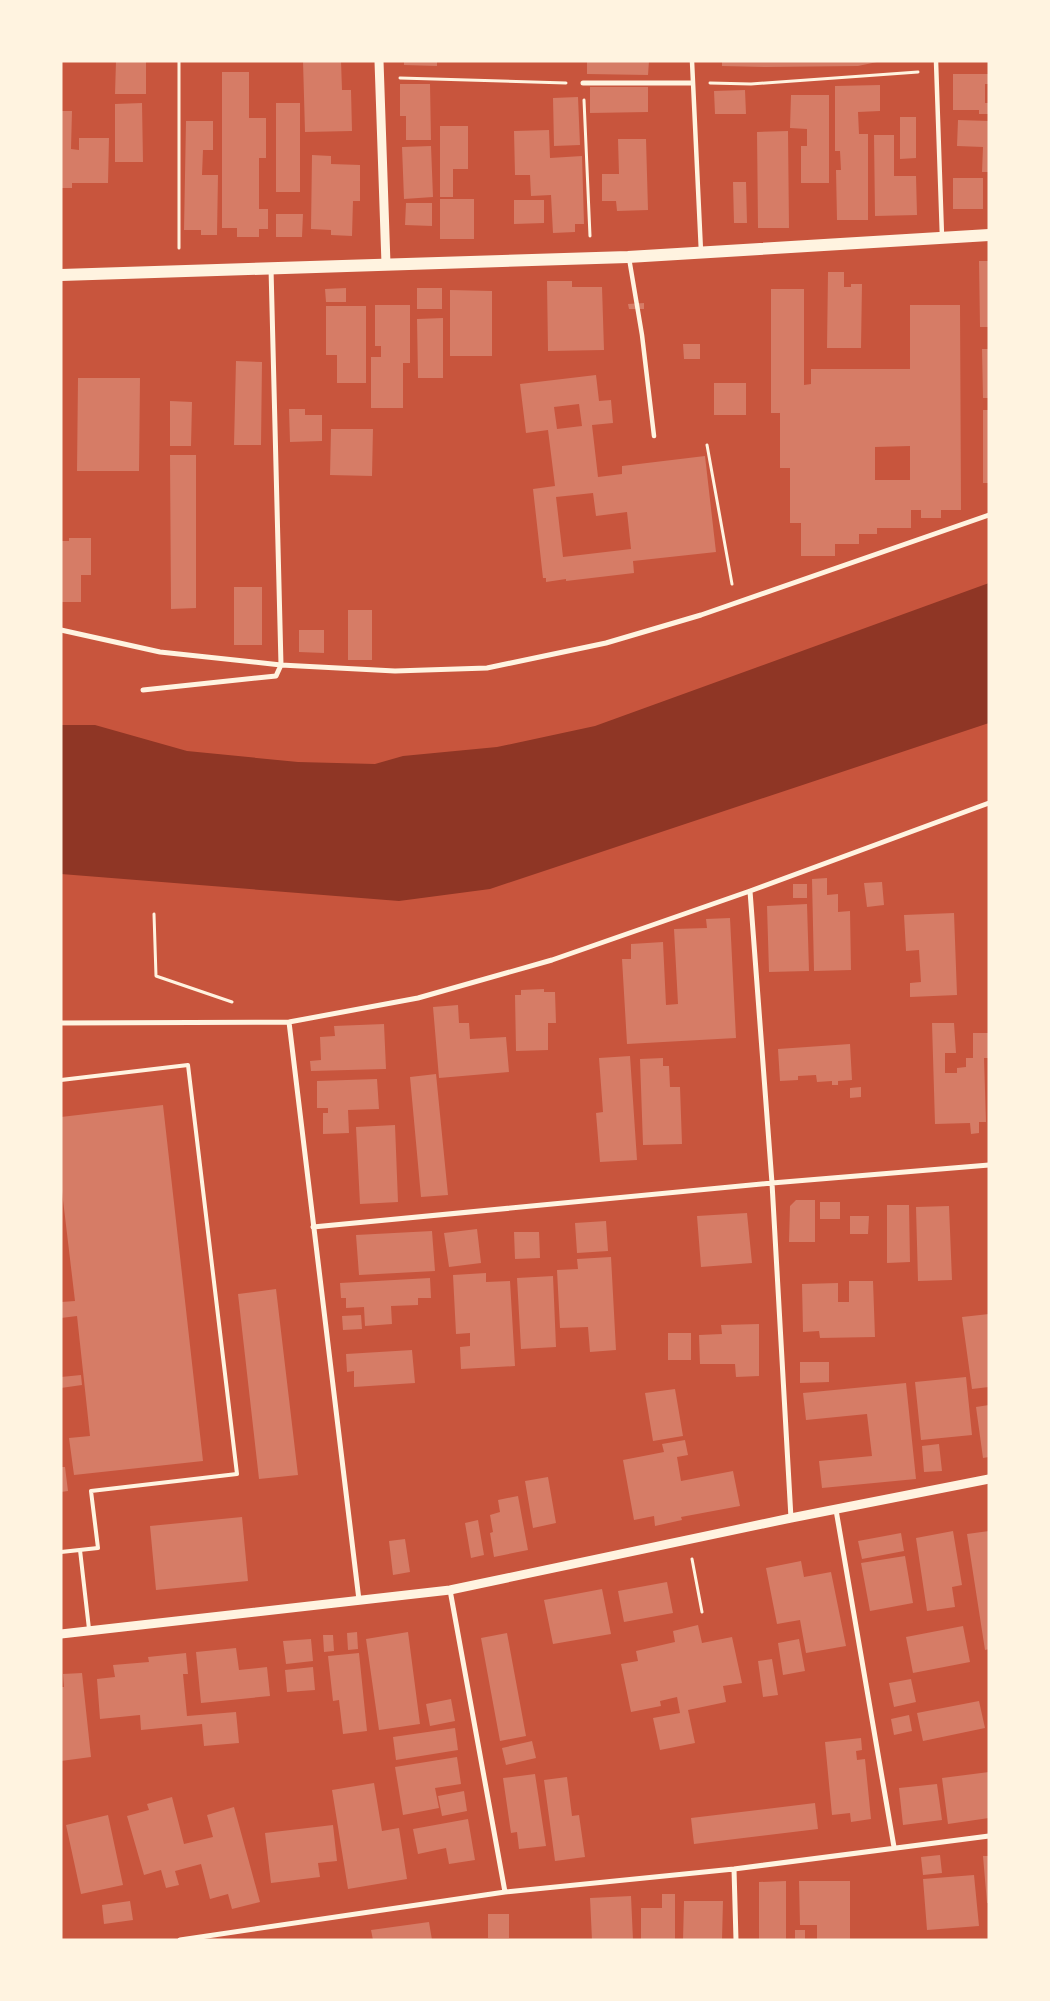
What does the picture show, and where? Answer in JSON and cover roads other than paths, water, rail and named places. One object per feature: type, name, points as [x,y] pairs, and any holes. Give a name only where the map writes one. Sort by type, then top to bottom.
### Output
[{"type":"main road","points":[[61,275],[701,254],[989,235]]},
{"type":"street","points":[[379,61],[386,264]]},
{"type":"street","points":[[692,61],[701,254]]},
{"type":"street","points":[[936,61],[942,238]]},
{"type":"street","points":[[583,83],[692,83]]},
{"type":"street","points":[[628,257],[642,335],[654,436]]},
{"type":"street","points":[[143,690],[276,676],[281,665],[271,267]]},
{"type":"street","points":[[61,630],[160,652],[281,665],[394,671],[487,668],[606,643],[701,615],[989,516]]},
{"type":"street","points":[[61,1023],[289,1022],[418,998],[552,960],[750,892],[989,803]]},
{"type":"street","points":[[750,892],[772,1183],[791,1518]]},
{"type":"street","points":[[289,1022],[359,1600]]},
{"type":"street","points":[[313,1227],[772,1183],[989,1165]]},
{"type":"street","points":[[61,1634],[450,1590],[791,1518],[989,1479]]},
{"type":"street","points":[[836,1510],[894,1847]]},
{"type":"street","points":[[450,1590],[505,1892]]},
{"type":"street","points":[[180,1940],[505,1892],[734,1869],[989,1836]]},
{"type":"street","points":[[734,1869],[736,1940]]},
{"type":"lane","points":[[61,1080],[188,1065],[237,1474],[91,1491],[98,1548],[61,1552]]},
{"type":"lane","points":[[80,1550],[89,1631]]}]
